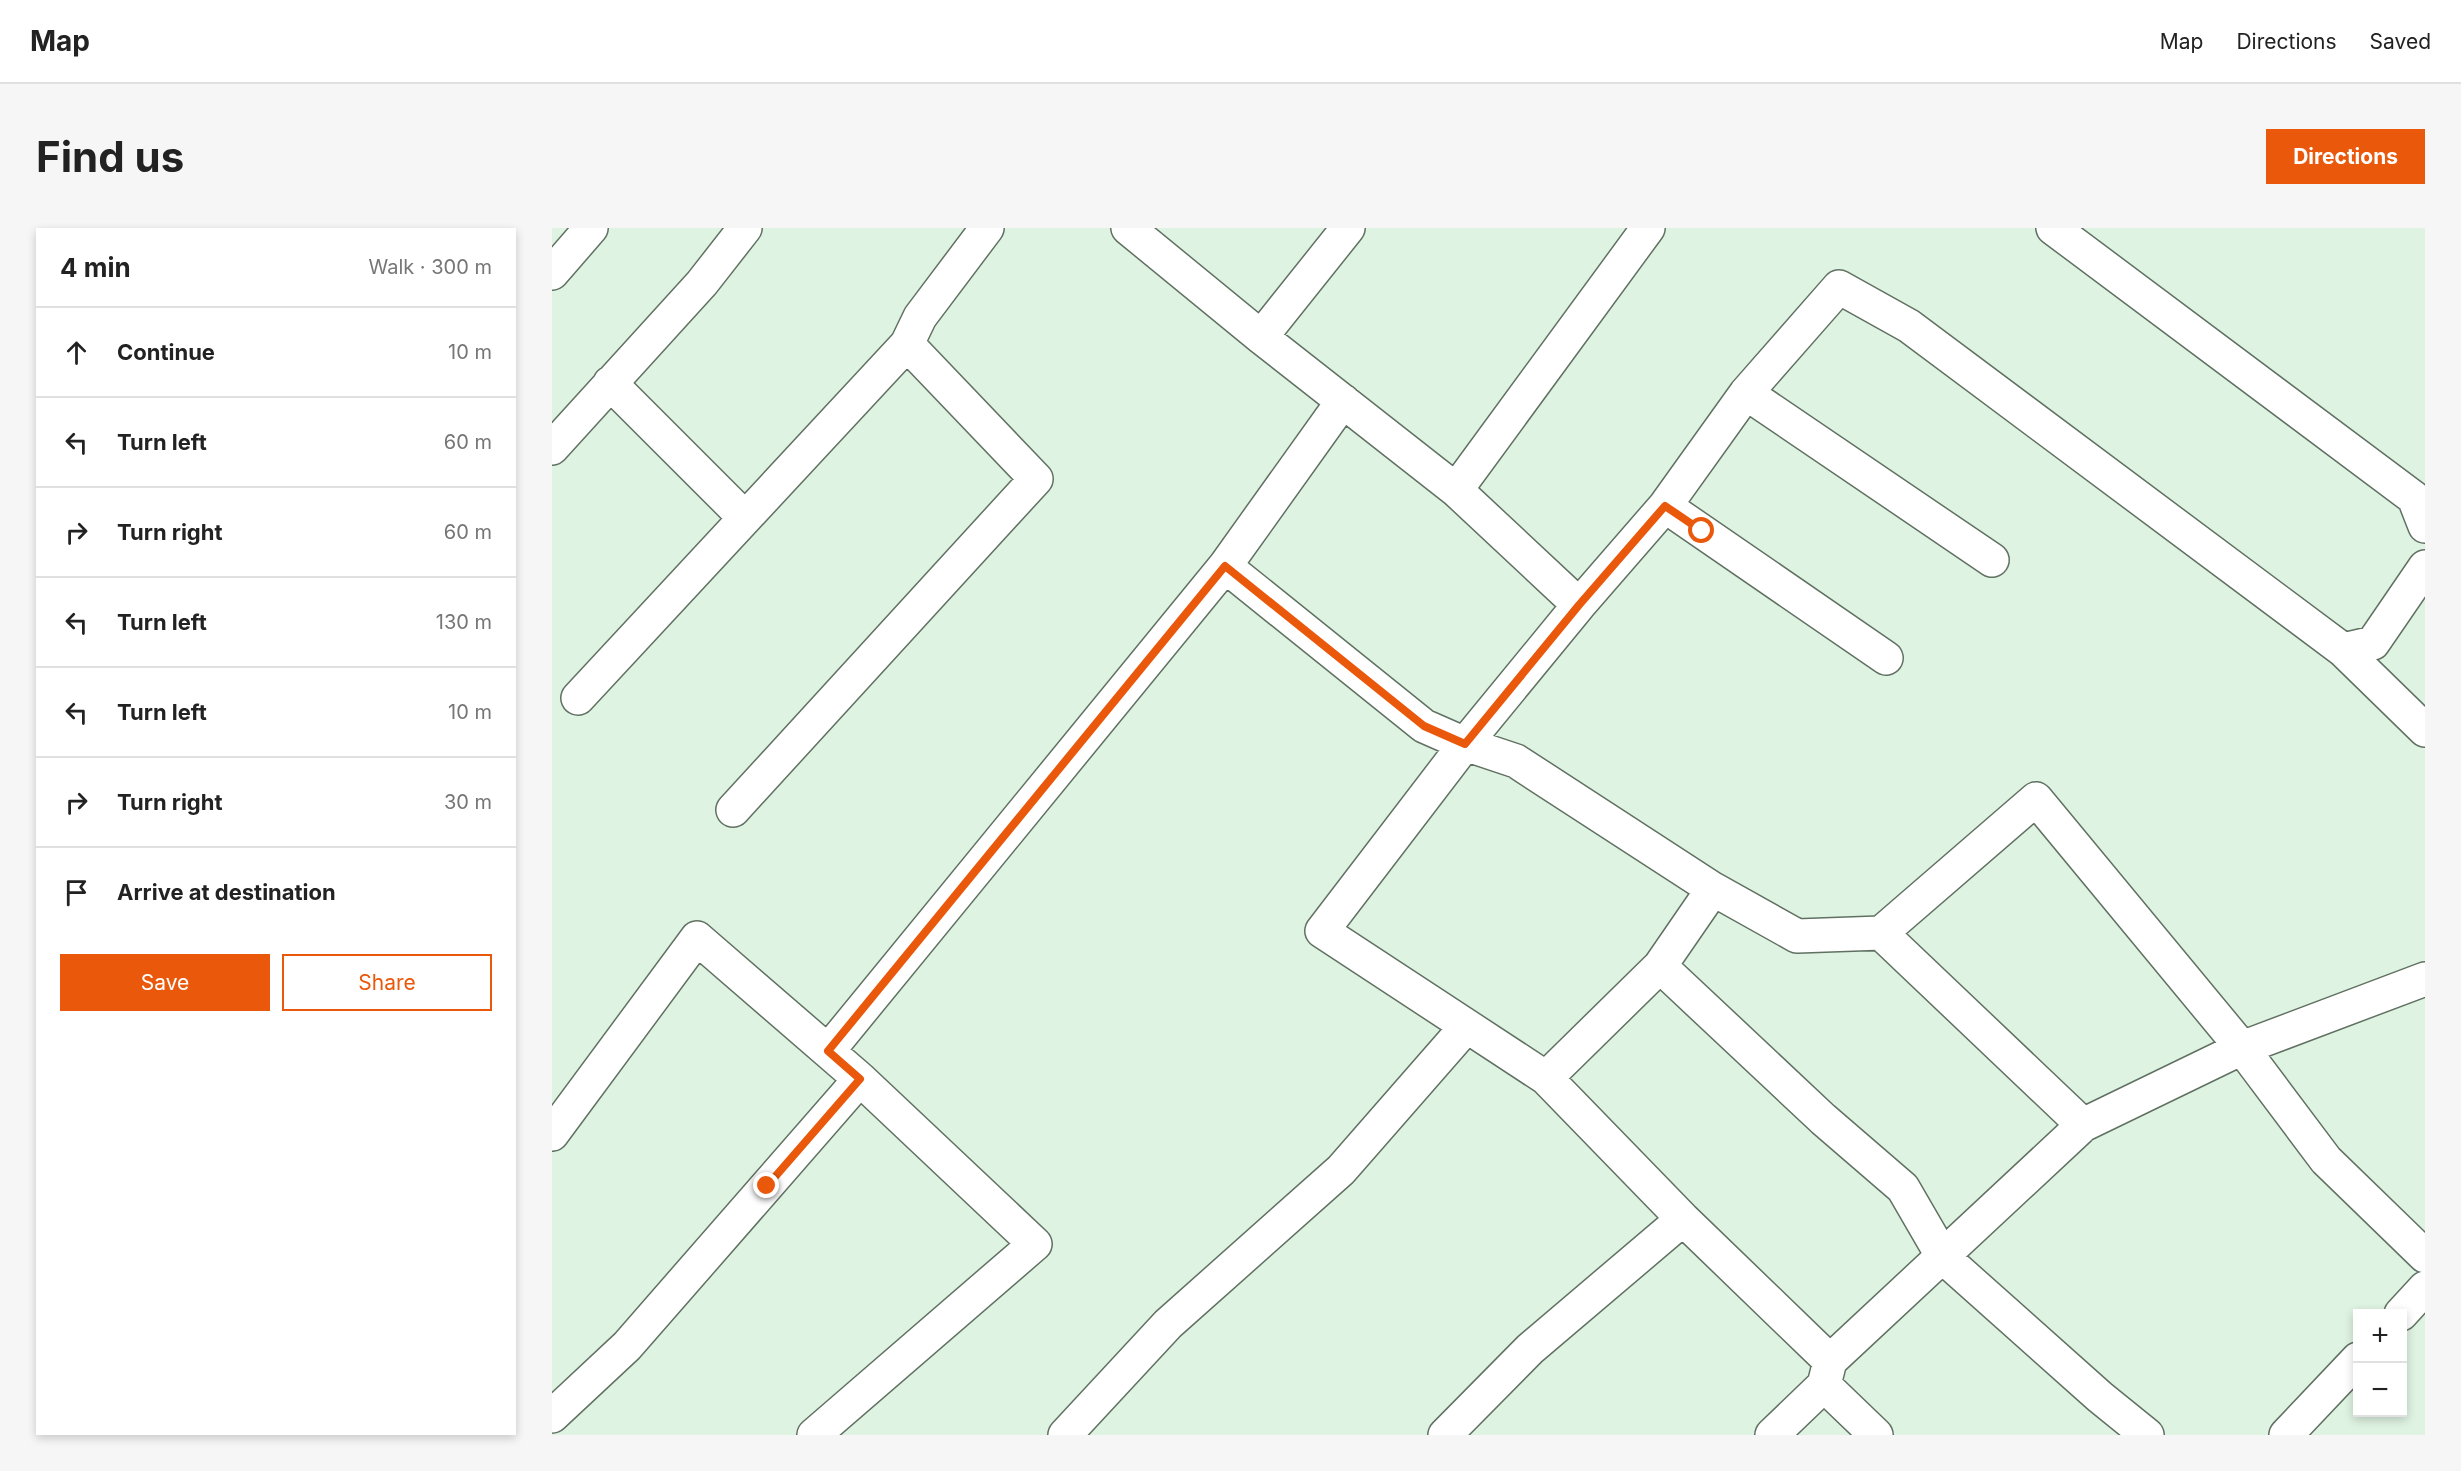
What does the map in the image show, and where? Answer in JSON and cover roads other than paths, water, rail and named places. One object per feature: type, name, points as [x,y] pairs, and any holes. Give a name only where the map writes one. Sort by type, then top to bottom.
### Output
[{"type":"street","points":[[552,273],[591,228]]},
{"type":"street","points":[[552,448],[702,283],[745,228]]},
{"type":"street","points":[[578,698],[907,344],[920,317],[987,228]]},
{"type":"street","points":[[1128,228],[1261,337],[1456,490],[1579,605]]},
{"type":"street","points":[[1261,337],[1348,228]]},
{"type":"street","points":[[1456,490],[1648,228]]},
{"type":"street","points":[[2053,228],[2421,503]]},
{"type":"street","points":[[1876,1435],[1827,1373],[1683,1219],[1546,1078],[1322,931],[1465,744],[1579,605],[1665,506],[1746,393],[1839,287],[1909,326],[2343,650],[2425,730]]},
{"type":"street","points":[[733,810],[1036,479],[907,344]]},
{"type":"street","points":[[609,383],[745,518]]},
{"type":"street","points":[[1746,393],[1992,560]]},
{"type":"street","points":[[828,1051],[1225,566],[1343,401]]},
{"type":"street","points":[[1665,506],[1886,658]]},
{"type":"street","points":[[1225,566],[1424,726],[1465,744],[1516,761],[1713,889],[1797,936],[1881,933],[2036,799],[2242,1048],[2325,1160],[2425,1256]]},
{"type":"street","points":[[2343,650],[2373,643],[2425,567]]},
{"type":"street","points":[[1546,1078],[1660,966],[1713,889]]},
{"type":"street","points":[[1881,933],[2083,1125]]},
{"type":"street","points":[[552,1134],[696,938],[860,1079],[1035,1244],[814,1435]]},
{"type":"street","points":[[1660,966],[1823,1119],[1903,1188],[1943,1257],[2100,1397],[2147,1435]]},
{"type":"street","points":[[1772,1435],[1827,1373],[1943,1257],[2083,1125],[2242,1048],[2425,979]]},
{"type":"street","points":[[1065,1435],[1168,1324],[1341,1170],[1466,1027]]},
{"type":"street","points":[[552,1416],[627,1346],[860,1079]]},
{"type":"street","points":[[1444,1435],[1530,1349],[1683,1219]]},
{"type":"street","points":[[2406,1309],[2425,1288]]},
{"type":"street","points":[[2286,1435],[2354,1363]]}]
